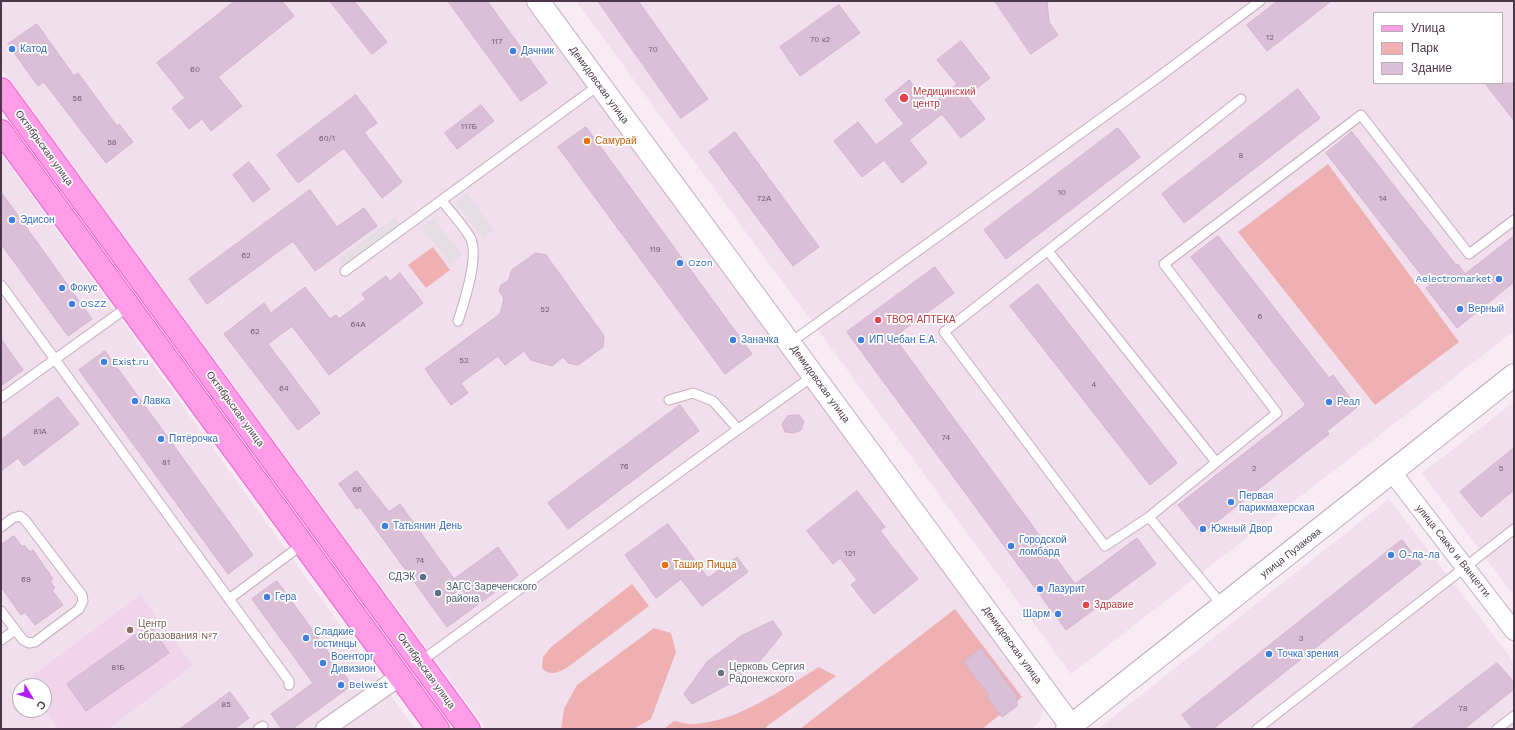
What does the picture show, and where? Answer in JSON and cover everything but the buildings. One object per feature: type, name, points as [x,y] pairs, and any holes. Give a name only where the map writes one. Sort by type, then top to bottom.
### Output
[{"type":"main road","name":"Октябрьская улица","points":[[1,89],[469,729]]},
{"type":"main road","points":[[1,131],[438,729]]},
{"type":"street","name":"Демидовская улица","points":[[538,1],[1071,728]]},
{"type":"street","name":"улица Пузакова","points":[[1071,728],[1514,375]]},
{"type":"street","name":"улица Сакко и Ванцетти","points":[[1392,471],[1514,631]]},
{"type":"street","points":[[325,729],[399,677]]},
{"type":"lane","points":[[790,343],[1260,1]]},
{"type":"lane","points":[[345,271],[599,85]]},
{"type":"lane","points":[[1241,99],[944,332],[1105,546],[1149,517],[1277,413],[1164,264],[1361,115],[1469,254],[1514,220]]},
{"type":"lane","points":[[442,200],[470,238],[472,247],[468,292],[458,322]]},
{"type":"lane","points":[[1048,251],[1216,462]]},
{"type":"lane","points":[[1,285],[289,681],[289,685]]},
{"type":"lane","points":[[1,398],[129,306]]},
{"type":"lane","points":[[420,662],[738,429],[813,376]]},
{"type":"lane","points":[[669,400],[693,393],[713,401],[738,429]]},
{"type":"lane","points":[[1,527],[13,518],[20,516],[25,520],[82,595],[83,602],[79,609],[35,642],[23,640],[1,612]]},
{"type":"lane","points":[[1149,517],[1223,606]]},
{"type":"lane","points":[[1257,729],[1514,529]]},
{"type":"lane","points":[[229,599],[303,544]]},
{"type":"lane","points":[[1,640],[15,630]]},
{"type":"lane","points":[[1497,729],[1514,716]]},
{"type":"shaded area","points":[[1,1],[524,1],[1038,693],[1043,709],[1040,721],[1032,729],[486,729],[1,69]]},
{"type":"shaded area","points":[[576,1],[1514,1],[1514,331],[1071,674]]},
{"type":"shaded area","points":[[1,153],[415,729],[1,729]]},
{"type":"shaded area","points":[[467,193],[494,230],[483,239],[455,202]]},
{"type":"shaded area","points":[[395,217],[402,227],[345,269],[338,259]]},
{"type":"shaded area","points":[[434,218],[462,255],[450,264],[422,227]]},
{"type":"shaded area","points":[[1514,402],[1514,596],[1422,473]]},
{"type":"shaded area","points":[[1389,499],[1514,662],[1514,729],[1098,729]]},
{"type":"shaded area","name":"Центр образования №7","points":[[140,595],[193,665],[108,729],[59,729],[51,718],[52,718],[52,678],[29,678]]},
{"type":"green space","points":[[1328,164],[1459,342],[1375,405],[1238,232]]},
{"type":"green space","points":[[433,247],[450,270],[426,288],[408,265]]},
{"type":"green space","points":[[632,584],[649,606],[565,669],[552,673],[545,671],[542,668],[543,657],[551,647]]},
{"type":"green space","points":[[955,609],[1022,697],[982,729],[800,729]]},
{"type":"green space","points":[[654,628],[671,633],[676,652],[651,719],[633,729],[561,729],[564,709],[577,685]]},
{"type":"green space","points":[[819,667],[836,676],[766,727],[767,729],[664,729],[674,721],[695,724],[711,722],[728,717],[760,703]]},
{"type":"place","name":"Катод","points":[[12,49]]},
{"type":"place","name":"Дачник","points":[[513,51]]},
{"type":"place","name":"Медицинский центр","points":[[904,98]]},
{"type":"place","name":"Самурай","points":[[587,141]]},
{"type":"place","name":"Эдисон","points":[[12,220]]},
{"type":"place","name":"Ozon","points":[[680,263]]},
{"type":"place","name":"Aelectromarket","points":[[1499,279]]},
{"type":"place","name":"Фокус","points":[[62,288]]},
{"type":"place","name":"OSZZ","points":[[72,304]]},
{"type":"place","name":"Верный","points":[[1460,309]]},
{"type":"place","name":"ТВОЯ АПТЕКА","points":[[878,320]]},
{"type":"place","name":"Заначка","points":[[733,340]]},
{"type":"place","name":"ИП Чебан Е.А.","points":[[861,340]]},
{"type":"place","name":"Exist.ru","points":[[104,362]]},
{"type":"place","name":"Лавка","points":[[135,401]]},
{"type":"place","name":"Реал","points":[[1329,402]]},
{"type":"place","name":"Пятёрочка","points":[[161,439]]},
{"type":"place","name":"Первая парикмахерская","points":[[1231,502]]},
{"type":"place","name":"Татьянин День","points":[[385,526]]},
{"type":"place","name":"Южный Двор","points":[[1203,529]]},
{"type":"place","name":"Городской ломбард","points":[[1011,546]]},
{"type":"place","name":"О-ла-ла","points":[[1391,555]]},
{"type":"place","name":"Ташир Пицца","points":[[665,565]]},
{"type":"place","name":"СДЭК","points":[[423,577]]},
{"type":"place","name":"Лазурит","points":[[1040,589]]},
{"type":"place","name":"ЗАГС Зареченского района","points":[[438,593]]},
{"type":"place","name":"Гера","points":[[267,597]]},
{"type":"place","name":"Здравие","points":[[1086,605]]},
{"type":"place","name":"Шарм","points":[[1058,614]]},
{"type":"place","name":"Центр образования №7","points":[[130,630]]},
{"type":"place","name":"Сладкие гостинцы","points":[[306,638]]},
{"type":"place","name":"Точка зрения","points":[[1269,654]]},
{"type":"place","name":"Военторг Дивизион","points":[[323,663]]},
{"type":"place","name":"Церковь Сергия Радонежского","points":[[721,673]]},
{"type":"place","name":"Belwest","points":[[341,685]]}]
